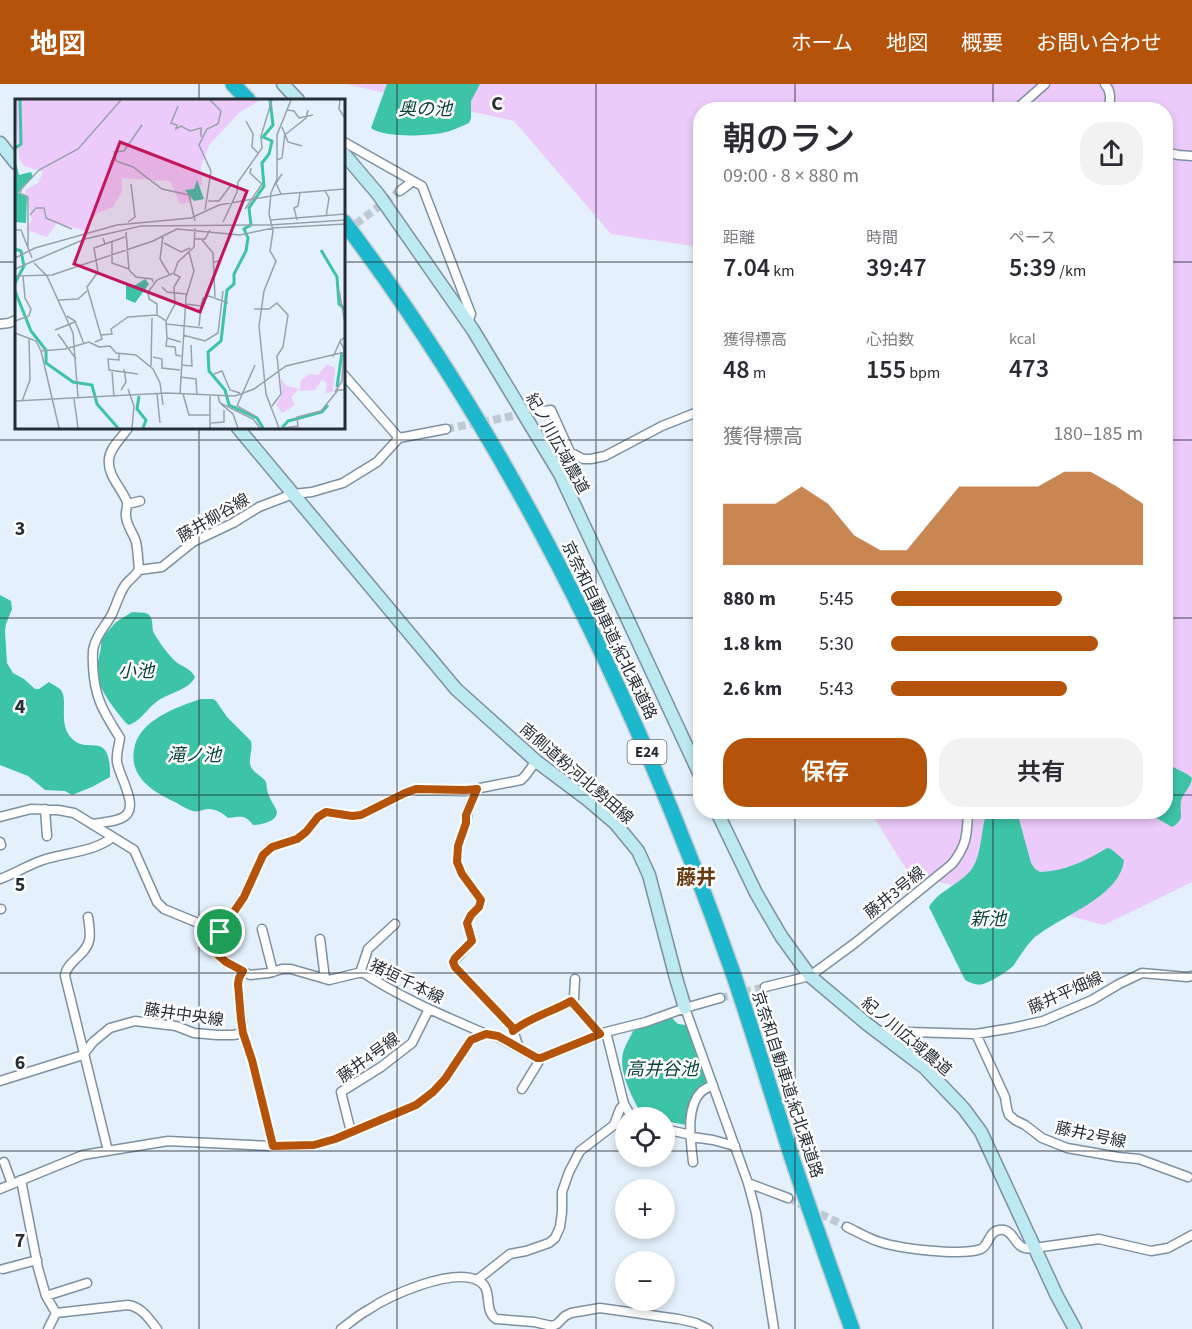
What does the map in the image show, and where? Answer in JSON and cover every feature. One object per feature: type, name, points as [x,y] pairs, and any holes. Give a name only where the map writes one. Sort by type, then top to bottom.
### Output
[{"type":"highway","points":[[233,84],[247,99]]},
{"type":"highway","name":"京奈和自動車道;紀北東道路","points":[[345,223],[451,377],[499,456],[543,535],[627,705],[664,792],[733,974],[794,1162],[852,1329]]},
{"type":"street","points":[[283,84],[297,99]]},
{"type":"street","points":[[1024,102],[1045,84]]},
{"type":"street","points":[[1105,84],[1110,94],[1110,102]]},
{"type":"street","points":[[0,143],[15,162]]},
{"type":"street","points":[[345,143],[422,186],[471,314],[468,323]]},
{"type":"street","points":[[1173,154],[1192,156]]},
{"type":"street","name":"紀ノ川広域農道","points":[[345,155],[378,194],[468,323],[560,474],[693,760]]},
{"type":"street","points":[[400,191],[413,181]]},
{"type":"street","points":[[0,324],[15,320]]},
{"type":"street","points":[[345,376],[399,438],[446,429]]},
{"type":"street","points":[[535,412],[550,410],[570,452],[583,459],[605,456],[662,426],[693,414]]},
{"type":"street","points":[[92,824],[123,818],[131,807],[117,759],[120,738],[99,702],[93,682],[94,645],[113,613],[126,584],[135,577],[139,570],[136,541],[126,516],[128,504],[116,483],[108,462],[115,445],[127,429]]},
{"type":"street","name":"南側道粉河北勢田線","points":[[239,429],[456,689],[536,761],[588,800],[615,824],[638,851],[649,876],[685,1008],[748,1183],[756,1213],[774,1329]]},
{"type":"street","name":"藤井柳谷線","points":[[139,570],[162,567],[193,542],[233,523],[259,507],[293,494],[312,492],[343,483],[377,462],[399,438]]},
{"type":"street","points":[[128,504],[140,501]]},
{"type":"street","points":[[243,971],[218,955],[217,943],[220,932],[244,897],[263,855],[272,847],[297,839],[326,812],[361,815],[416,789],[477,789],[521,780],[536,761]]},
{"type":"street","points":[[477,789],[466,815],[466,823],[458,846],[457,862],[462,874],[481,900],[479,907]]},
{"type":"street","points":[[45,809],[47,836]]},
{"type":"street","points":[[0,817],[45,809],[74,813],[134,850],[160,906],[169,912],[220,932]]},
{"type":"street","name":"紀ノ川広域農道","points":[[720,819],[756,893],[781,936],[810,976],[876,1031],[926,1068],[964,1109],[980,1131],[1035,1251],[1075,1329]]},
{"type":"street","name":"藤井3号線","points":[[810,976],[855,943],[952,864],[961,853],[965,843],[967,819]]},
{"type":"street","points":[[0,879],[41,860],[93,848],[106,843],[113,837]]},
{"type":"street","points":[[448,965],[472,941],[467,923],[471,915],[489,899]]},
{"type":"street","points":[[88,917],[90,940],[84,951],[66,971],[65,976],[108,1151]]},
{"type":"street","points":[[360,973],[368,949],[395,924]]},
{"type":"street","points":[[262,929],[273,972]]},
{"type":"street","points":[[320,939],[325,979]]},
{"type":"street","points":[[455,958],[453,962],[455,967],[512,1027],[519,1048]]},
{"type":"street","name":"猪垣千本線","points":[[243,971],[250,975],[291,969],[329,980],[362,972],[429,1009],[486,1034],[498,1036],[537,1058],[541,1058]]},
{"type":"street","name":"藤井中央線","points":[[0,1081],[83,1055],[93,1042],[110,1028],[135,1021],[176,1026],[194,1033],[217,1035],[243,1033],[238,984],[243,971]]},
{"type":"street","name":"藤井平畑線","points":[[876,1031],[976,1034],[1043,1021],[1092,1000],[1142,973],[1192,976]]},
{"type":"street","points":[[765,987],[810,976]]},
{"type":"street","points":[[573,1003],[575,980]]},
{"type":"street","points":[[522,1089],[541,1058],[603,1033],[646,1023],[720,998]]},
{"type":"street","points":[[513,1031],[524,1022],[571,1001],[603,1033],[626,1107]]},
{"type":"street","name":"藤井4号線","points":[[351,1132],[341,1092],[381,1067],[412,1043],[429,1009]]},
{"type":"street","points":[[1030,1024],[1043,1027]]},
{"type":"street","points":[[243,1033],[273,1146]]},
{"type":"street","points":[[0,1189],[83,1155],[168,1141],[273,1146],[314,1145],[335,1139],[416,1105],[445,1079],[471,1040],[486,1034]]},
{"type":"street","name":"藤井2号線","points":[[976,1034],[1005,1097],[1009,1115],[1042,1138],[1067,1148],[1139,1159],[1188,1177]]},
{"type":"street","points":[[693,1162],[690,1121],[694,1101],[702,1090],[713,1085]]},
{"type":"street","points":[[477,1280],[510,1254],[549,1243],[555,1238],[560,1227],[562,1192],[569,1172],[580,1151],[614,1125],[620,1108],[624,1104]]},
{"type":"street","points":[[675,1131],[735,1146]]},
{"type":"street","points":[[4,1162],[16,1182],[46,1296],[56,1313]]},
{"type":"street","points":[[748,1183],[789,1198]]},
{"type":"street","points":[[847,1227],[881,1243],[927,1251],[981,1249],[986,1246],[991,1235],[1003,1230],[1008,1232],[1020,1246],[1035,1251],[1099,1239],[1151,1251],[1168,1248],[1192,1235]]},
{"type":"street","points":[[3,1269],[37,1260]]},
{"type":"street","points":[[341,1329],[368,1309],[388,1298],[446,1277],[477,1280],[488,1291],[490,1312],[496,1319],[552,1326],[571,1313],[600,1308],[678,1319],[696,1323],[708,1329]]},
{"type":"street","points":[[46,1296],[87,1283]]},
{"type":"street","points":[[56,1313],[135,1306],[157,1329]]},
{"type":"street","points":[[48,1329],[56,1313]]},
{"type":"shaded area","points":[[345,84],[1192,84],[1192,882],[1104,925],[909,874],[875,819],[1173,819],[1173,102],[693,102],[693,246],[611,234],[514,121]]},
{"type":"water","name":"奥の池","points":[[387,84],[480,84],[471,101],[469,123],[442,133],[405,135],[385,133],[371,128]]},
{"type":"water","points":[[0,595],[11,601],[12,609],[5,631],[7,663],[13,673],[35,689],[49,682],[60,689],[64,699],[65,723],[69,735],[75,742],[102,747],[106,752],[110,777],[92,787],[72,795],[65,791],[45,790],[28,776],[0,765]]},
{"type":"water","name":"小池","points":[[132,612],[149,614],[153,631],[162,645],[176,662],[195,677],[189,685],[159,700],[129,725],[102,690],[97,668],[101,639],[116,622]]},
{"type":"water","name":"滝ノ池","points":[[201,699],[216,701],[227,717],[251,741],[251,767],[266,782],[268,794],[277,811],[271,821],[253,825],[244,818],[228,818],[213,809],[191,810],[152,789],[140,776],[136,769],[134,750],[143,730],[160,716]]},
{"type":"water","points":[[1173,767],[1192,778],[1181,801],[1180,819],[1172,827],[1158,819],[1173,819]]},
{"type":"water","name":"新池","points":[[985,819],[1019,819],[1031,863],[1040,872],[1058,870],[1075,864],[1107,848],[1124,860],[1120,873],[1112,885],[1100,896],[1033,939],[1008,970],[978,985],[965,980],[929,907],[933,901],[961,880],[975,864]]},
{"type":"water","name":"高井谷池","points":[[672,1018],[678,1024],[686,1025],[707,1083],[701,1088],[686,1125],[675,1123],[675,1107],[637,1107],[635,1103],[625,1077],[622,1061],[626,1044],[633,1031]]},
{"type":"tunnel","points":[[346,231],[400,191]]},
{"type":"tunnel","points":[[446,429],[528,413]]},
{"type":"tunnel","points":[[720,998],[765,987]]},
{"type":"tunnel","points":[[788,1198],[847,1227]]},
{"type":"district","name":"藤井","points":[[696,877]]},
{"type":"route","points":[[416,789],[477,789],[466,815],[466,823],[458,846],[457,862],[462,874],[481,900],[479,907],[467,923],[472,941],[455,958],[453,962],[455,967],[512,1027],[513,1031],[524,1022],[571,1001],[600,1034],[537,1058],[498,1036],[486,1034],[471,1040],[445,1079],[416,1105],[335,1139],[314,1145],[273,1146],[243,1033],[238,984],[243,971],[218,955],[217,943],[220,932],[244,897],[263,855],[272,847],[297,839],[326,812],[361,815],[416,789]]}]
